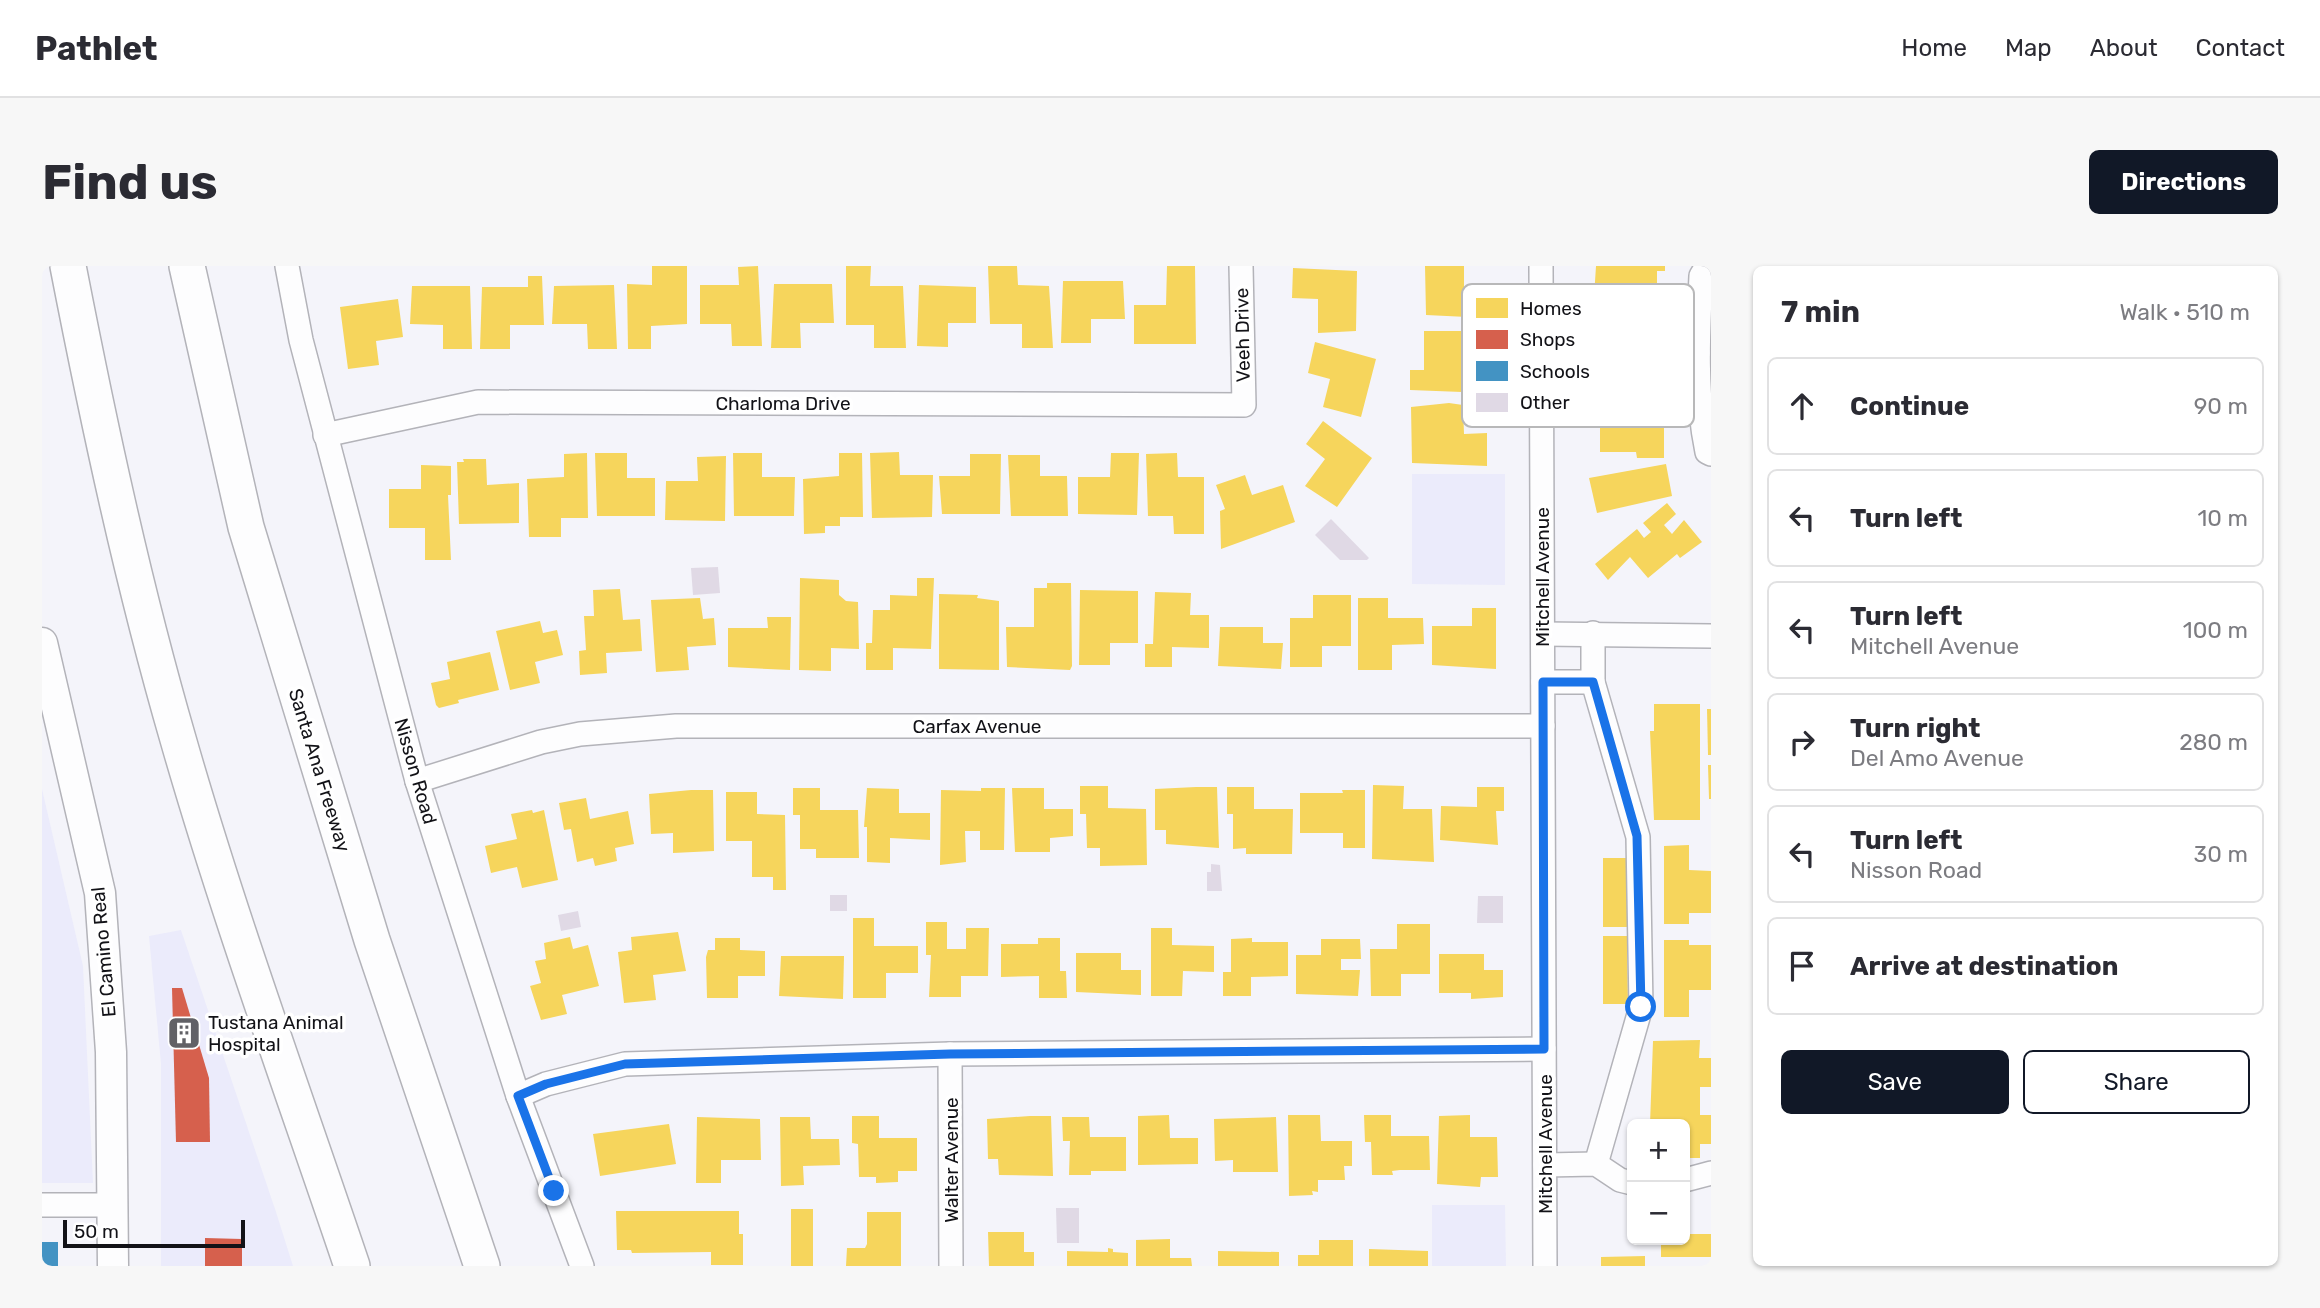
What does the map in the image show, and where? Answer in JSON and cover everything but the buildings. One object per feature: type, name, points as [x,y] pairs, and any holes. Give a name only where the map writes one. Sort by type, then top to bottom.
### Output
[{"type":"highway","points":[[68,266],[132,570],[178,738],[223,888],[352,1266]]},
{"type":"highway","name":"Santa Ana Freeway","points":[[187,266],[246,527],[372,940],[482,1266]]},
{"type":"highway","points":[[200,329],[214,266]]},
{"type":"main road","name":"El Camino Real","points":[[42,643],[100,893],[111,1052],[113,1266]]},
{"type":"street","name":"Nisson Road","points":[[287,266],[301,340],[417,781],[518,1096],[582,1266]]},
{"type":"street","name":"Veeh Drive","points":[[1241,266],[1244,405]]},
{"type":"street","name":"Mitchell Avenue","points":[[1541,266],[1541,284]]},
{"type":"street","points":[[1707,266],[1701,276],[1698,353],[1700,420],[1709,453]]},
{"type":"street","points":[[1694,353],[1698,353]]},
{"type":"street","name":"Charloma Drive","points":[[325,435],[478,402],[1244,405]]},
{"type":"street","name":"Mitchell Avenue","points":[[1542,427],[1545,1266]]},
{"type":"street","points":[[1593,633],[1593,682],[1637,836],[1641,1007],[1596,1164]]},
{"type":"street","points":[[1543,634],[1711,636]]},
{"type":"street","points":[[1543,682],[1593,682]]},
{"type":"street","name":"Carfax Avenue","points":[[417,781],[541,742],[580,734],[676,726],[1543,726]]},
{"type":"street","points":[[518,1096],[546,1084],[625,1064],[950,1054],[1544,1049]]},
{"type":"street","name":"Walter Avenue","points":[[950,1054],[951,1266]]},
{"type":"street","points":[[1545,1165],[1596,1164],[1620,1180],[1628,1182]]},
{"type":"street","points":[[1690,1179],[1711,1173]]},
{"type":"street","points":[[42,1205],[112,1205]]},
{"type":"shaded area","points":[[1412,474],[1505,474],[1505,585],[1412,584]]},
{"type":"shaded area","points":[[42,789],[83,966],[93,1183],[42,1183]]},
{"type":"shaded area","points":[[181,930],[293,1266],[161,1266],[161,1064],[149,936]]},
{"type":"shaded area","points":[[1432,1205],[1505,1205],[1506,1266],[1432,1266]]},
{"type":"place","name":"Tustana Animal Hospital","points":[[184,1033]]},
{"type":"route","points":[[554,1191],[518,1096],[546,1084],[625,1064],[950,1054],[1544,1049],[1543,682],[1593,682],[1637,836],[1641,1007]]}]
